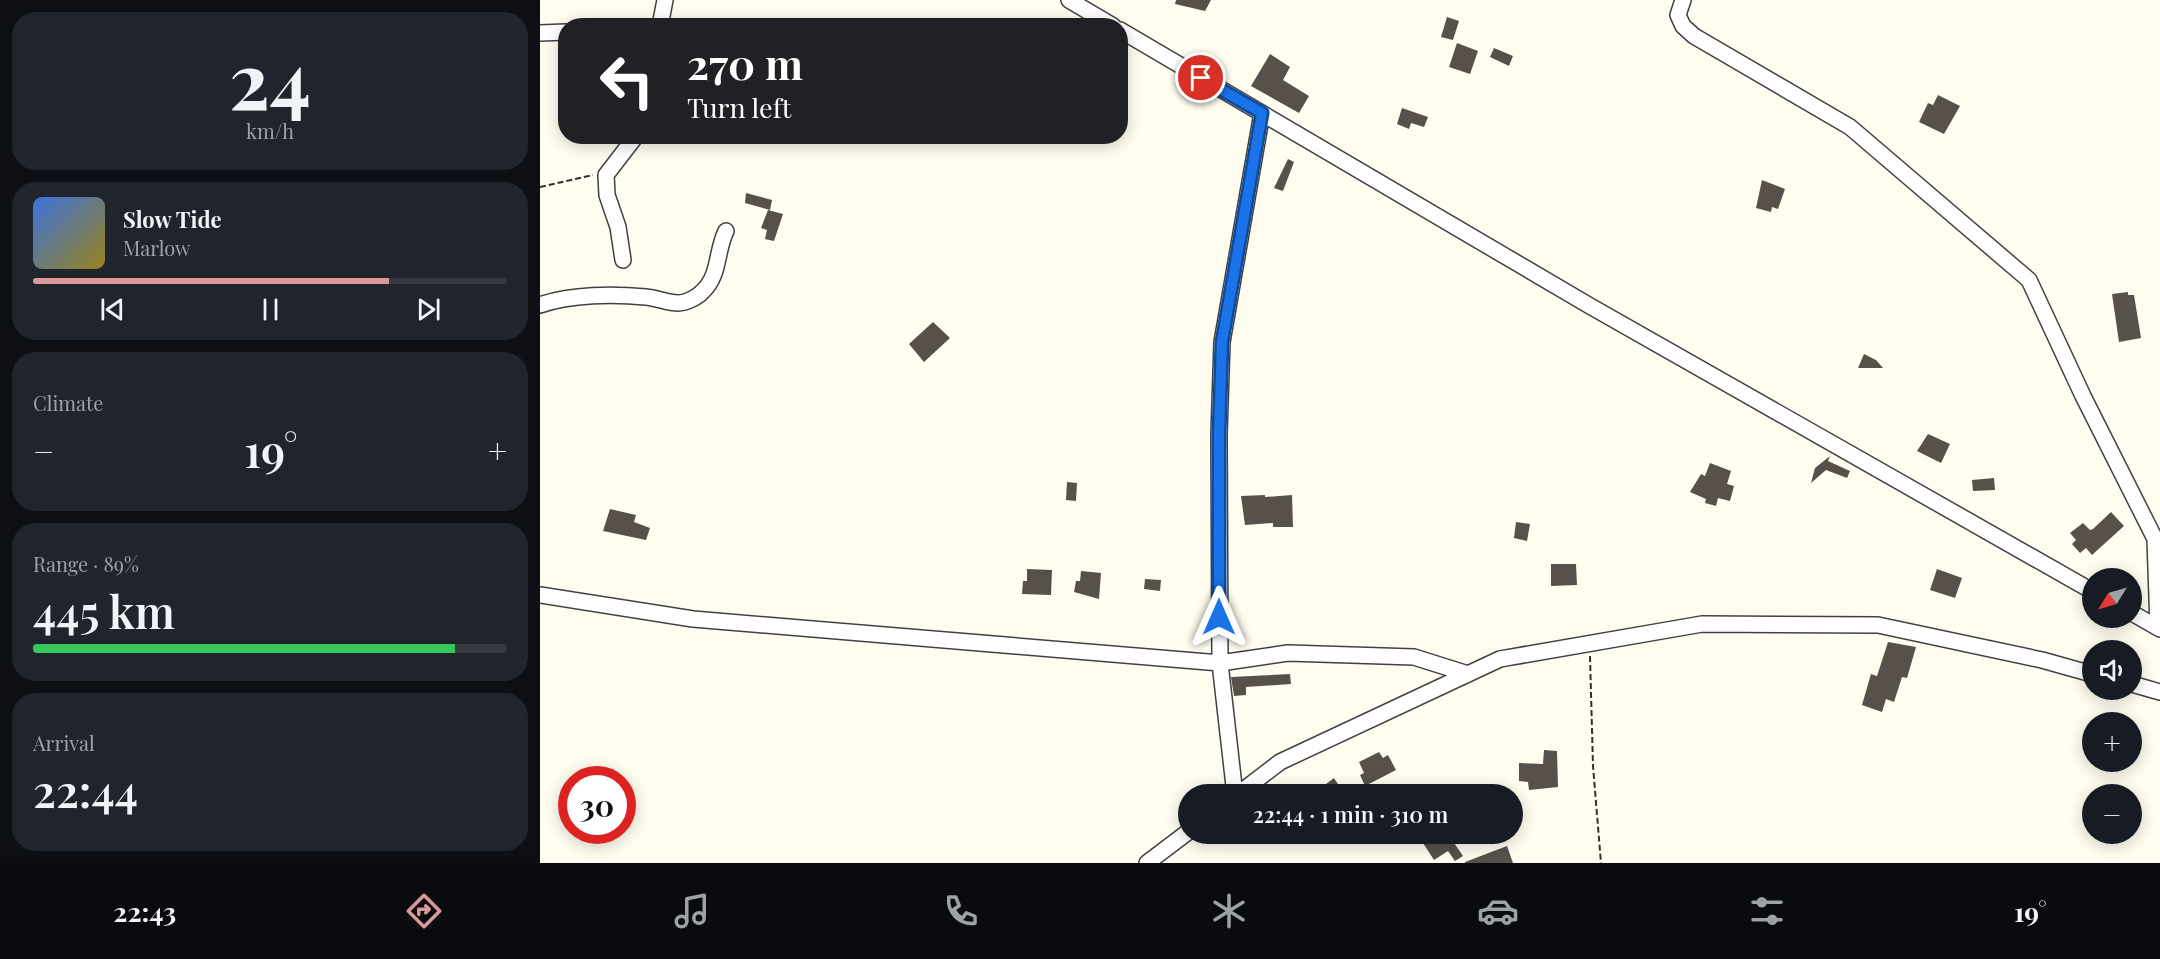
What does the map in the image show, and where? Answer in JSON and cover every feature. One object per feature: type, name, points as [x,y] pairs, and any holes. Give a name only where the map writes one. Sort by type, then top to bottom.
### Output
[{"type":"street","points":[[661,18],[664,0]]},
{"type":"street","points":[[1070,0],[1100,18]]},
{"type":"street","points":[[1683,0],[1678,15],[1683,26],[1694,36],[1851,127],[2029,280],[2155,539],[2159,629]]},
{"type":"street","points":[[540,33],[558,32]]},
{"type":"street","points":[[1128,35],[1590,306],[2082,585]]},
{"type":"street","points":[[1235,784],[1220,663],[1219,434],[1222,342],[1262,113]]},
{"type":"street","points":[[623,260],[618,227],[607,195],[606,175],[630,144]]},
{"type":"street","points":[[540,305],[551,301],[587,298],[647,297],[680,303],[689,300],[703,292],[716,271],[726,231]]},
{"type":"street","points":[[540,595],[693,619],[1220,663],[1288,653],[1414,657],[1468,674]]},
{"type":"street","points":[[2142,619],[2159,629]]},
{"type":"street","points":[[1251,784],[1280,762],[1500,659],[1702,624],[1878,625],[2042,660],[2082,671]]},
{"type":"street","points":[[2142,687],[2160,692]]},
{"type":"street","points":[[1147,863],[1178,840]]},
{"type":"path","points":[[540,187],[592,175],[606,175]]},
{"type":"path","points":[[1590,643],[1593,766],[1601,863]]},
{"type":"building","points":[[1176,0],[1211,0],[1205,11],[1175,4]]},
{"type":"building","points":[[1447,17],[1459,21],[1453,40],[1441,37]]},
{"type":"building","points":[[1457,43],[1478,51],[1470,74],[1449,67]]},
{"type":"building","points":[[1494,48],[1513,56],[1509,66],[1490,57]]},
{"type":"building","points":[[1270,54],[1290,67],[1283,80],[1309,96],[1299,113],[1251,86]]},
{"type":"building","points":[[1938,95],[1960,106],[1944,134],[1919,122],[1928,103],[1933,105]]},
{"type":"building","points":[[1402,108],[1428,117],[1424,127],[1411,123],[1409,129],[1397,124]]},
{"type":"building","points":[[1288,159],[1294,162],[1283,191],[1274,188]]},
{"type":"building","points":[[1762,180],[1785,189],[1778,209],[1772,207],[1771,212],[1756,208]]},
{"type":"building","points":[[746,193],[772,200],[770,210],[745,203]]},
{"type":"building","points":[[768,210],[783,214],[774,241],[765,239],[767,230],[761,228]]},
{"type":"building","points":[[2128,292],[2128,295],[2134,295],[2141,338],[2119,342],[2112,294]]},
{"type":"building","points":[[933,322],[950,338],[924,362],[909,344]]},
{"type":"building","points":[[1864,354],[1876,360],[1883,368],[1858,368]]},
{"type":"building","points":[[1928,434],[1950,444],[1941,463],[1917,451]]},
{"type":"building","points":[[1830,456],[1828,461],[1850,471],[1847,478],[1826,470],[1811,483],[1815,468]]},
{"type":"building","points":[[1710,463],[1731,471],[1727,484],[1734,486],[1730,501],[1718,498],[1716,506],[1705,503],[1706,499],[1690,492],[1701,474],[1705,476]]},
{"type":"building","points":[[1994,478],[1995,490],[1973,491],[1972,480]]},
{"type":"building","points":[[1067,482],[1077,483],[1076,501],[1066,500]]},
{"type":"building","points":[[1265,495],[1265,497],[1292,495],[1293,527],[1273,527],[1273,523],[1245,525],[1241,496]]},
{"type":"building","points":[[610,509],[636,515],[634,522],[650,528],[646,540],[603,531]]},
{"type":"building","points":[[2111,512],[2124,526],[2092,555],[2086,548],[2080,553],[2072,544],[2076,540],[2070,533],[2083,523],[2090,530],[2093,529]]},
{"type":"building","points":[[1516,522],[1530,524],[1527,541],[1514,538]]},
{"type":"building","points":[[1551,564],[1576,564],[1577,585],[1551,586]]},
{"type":"building","points":[[1027,569],[1052,570],[1051,595],[1022,594],[1023,581],[1027,581]]},
{"type":"building","points":[[1937,569],[1962,578],[1955,598],[1930,590]]},
{"type":"building","points":[[1081,571],[1101,573],[1099,599],[1074,592],[1076,581],[1080,581]]},
{"type":"building","points":[[1145,579],[1161,580],[1160,591],[1144,589]]},
{"type":"building","points":[[1888,642],[1916,647],[1907,678],[1902,677],[1894,702],[1886,699],[1882,712],[1862,705],[1871,674],[1877,676]]},
{"type":"building","points":[[1290,674],[1291,684],[1246,687],[1246,695],[1234,696],[1231,677]]},
{"type":"building","points":[[1544,750],[1557,751],[1558,787],[1529,790],[1528,782],[1519,781],[1519,763],[1543,764]]},
{"type":"building","points":[[1379,752],[1383,758],[1388,755],[1396,770],[1369,784],[1364,784],[1360,775],[1364,773],[1359,762]]},
{"type":"building","points":[[1334,778],[1338,784],[1326,784]]},
{"type":"building","points":[[1424,844],[1455,844],[1463,856],[1455,861],[1448,851],[1434,860]]},
{"type":"building","points":[[1507,846],[1513,863],[1465,863],[1465,862]]},
{"type":"route","points":[[1201,78],[1262,113],[1222,342],[1219,434],[1219,617]]}]
